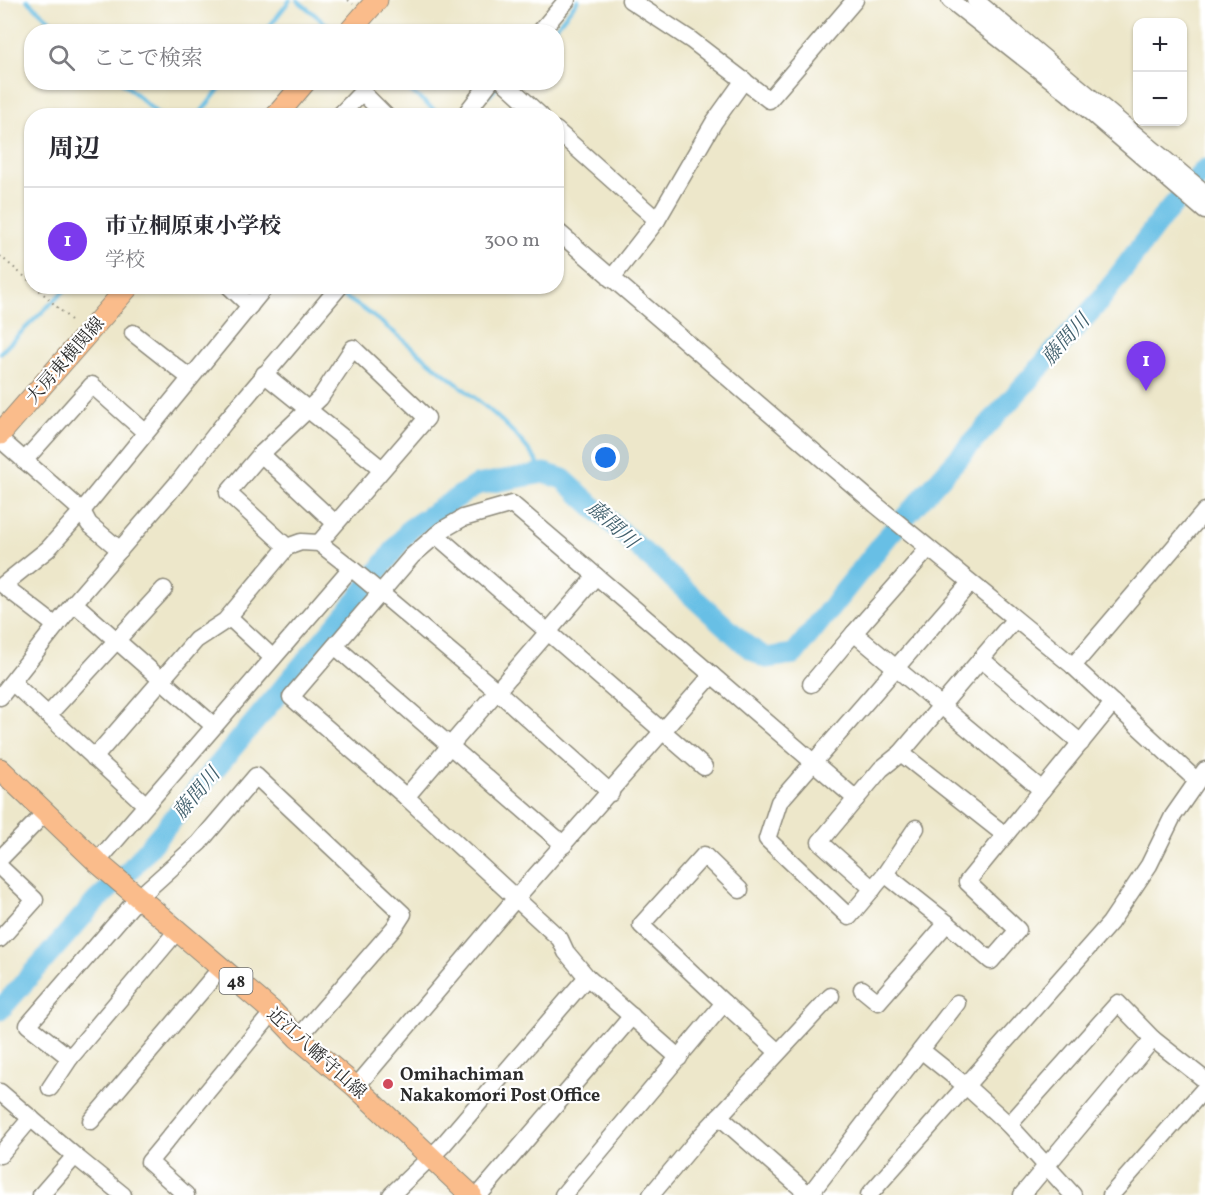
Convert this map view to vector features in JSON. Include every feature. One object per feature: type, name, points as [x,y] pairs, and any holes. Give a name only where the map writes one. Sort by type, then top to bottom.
[{"type":"main road","points":[[356,24],[376,0]]},
{"type":"main road","points":[[287,108],[300,90]]},
{"type":"main road","name":"大房東横関線","points":[[0,434],[122,294]]},
{"type":"main road","name":"近江八幡守山線","points":[[0,769],[97,862],[273,1012],[298,1038],[356,1087],[471,1195]]},
{"type":"street","points":[[547,24],[567,0]]},
{"type":"street","points":[[630,0],[691,40],[770,100],[855,0]]},
{"type":"street","points":[[950,0],[1172,172]]},
{"type":"street","points":[[975,0],[1199,194],[1205,211]]},
{"type":"street","points":[[611,279],[657,220],[714,122],[744,80]]},
{"type":"street","points":[[470,108],[484,90]]},
{"type":"street","points":[[512,90],[532,108]]},
{"type":"street","points":[[347,108],[362,92],[378,108]]},
{"type":"street","points":[[564,137],[657,220]]},
{"type":"street","points":[[564,237],[876,505],[1074,666],[1113,703],[1200,775],[1173,816],[1149,865],[1110,923],[869,1195]]},
{"type":"street","points":[[237,294],[250,306]]},
{"type":"street","points":[[56,626],[1,586],[48,549],[82,511],[260,294]]},
{"type":"street","points":[[0,697],[74,603],[180,480],[264,374],[333,294]]},
{"type":"street","points":[[133,333],[190,378]]},
{"type":"street","points":[[286,547],[228,493],[261,454],[320,398],[353,348],[427,418],[319,543]]},
{"type":"street","points":[[264,374],[305,410],[382,469]]},
{"type":"street","points":[[24,461],[92,385],[146,432]]},
{"type":"street","points":[[0,439],[82,511],[89,524],[120,550]]},
{"type":"street","points":[[261,454],[335,523]]},
{"type":"street","points":[[679,1058],[588,977],[567,952],[560,939],[516,898],[406,797],[291,697],[412,556],[436,535],[463,518],[512,504],[856,799]]},
{"type":"street","points":[[1074,666],[1204,513]]},
{"type":"street","points":[[436,535],[704,767]]},
{"type":"street","points":[[94,758],[196,640],[219,627],[229,617],[286,547],[302,542],[319,543],[351,567],[380,594],[496,690],[610,793]]},
{"type":"street","points":[[811,684],[924,545]]},
{"type":"street","points":[[97,862],[351,567]]},
{"type":"street","points":[[406,797],[547,630],[596,576]]},
{"type":"street","points":[[916,828],[885,874],[849,917],[767,839],[779,802],[970,583]]},
{"type":"street","points":[[48,715],[164,589]]},
{"type":"street","points":[[74,603],[214,726]]},
{"type":"street","points":[[229,617],[273,658]]},
{"type":"street","points":[[873,889],[820,842],[880,769],[901,753],[1015,619]]},
{"type":"street","points":[[854,633],[943,704],[1042,790]]},
{"type":"street","points":[[335,646],[448,747],[564,845]]},
{"type":"street","points":[[981,659],[1081,743]]},
{"type":"street","points":[[356,1087],[516,898],[712,675]]},
{"type":"street","points":[[13,683],[146,805]]},
{"type":"street","points":[[885,874],[991,961],[1018,930],[967,882],[1113,703]]},
{"type":"street","points":[[901,753],[1005,835]]},
{"type":"street","points":[[70,1058],[28,1025],[138,898],[199,843],[256,776],[403,914],[394,928],[298,1038]]},
{"type":"street","points":[[0,860],[46,813]]},
{"type":"street","points":[[740,890],[704,855],[641,925],[778,1052]]},
{"type":"street","points":[[0,867],[35,900],[0,939]]},
{"type":"street","points":[[862,989],[878,1002],[947,923]]},
{"type":"street","points":[[50,1088],[70,1058],[177,931]]},
{"type":"street","points":[[91,1121],[221,968]]},
{"type":"street","points":[[391,1195],[430,1156],[588,977]]},
{"type":"street","points":[[651,1195],[719,1116],[831,996]]},
{"type":"street","points":[[719,1116],[810,1195],[957,1003]]},
{"type":"street","points":[[1009,1125],[1118,1003],[1153,1039],[1205,1080]]},
{"type":"street","points":[[563,1195],[724,1004]]},
{"type":"street","points":[[186,1195],[149,1162],[273,1012]]},
{"type":"street","points":[[478,1195],[632,1016]]},
{"type":"street","points":[[1022,1195],[1153,1039]]},
{"type":"street","points":[[921,1050],[1009,1125],[1073,1195]]},
{"type":"street","points":[[1111,1195],[1205,1088]]},
{"type":"street","points":[[0,1092],[123,1195]]},
{"type":"street","points":[[0,1155],[32,1118]]},
{"type":"street","points":[[41,1195],[75,1155]]},
{"type":"path","points":[[0,256],[24,276]]},
{"type":"path","points":[[44,294],[87,335]]},
{"type":"waterway","points":[[27,0],[54,24]]},
{"type":"waterway","points":[[271,24],[290,0]]},
{"type":"waterway","points":[[297,0],[326,24]]},
{"type":"waterway","points":[[558,24],[578,0]]},
{"type":"waterway","points":[[131,90],[151,108]]},
{"type":"waterway","points":[[204,108],[219,90]]},
{"type":"waterway","points":[[409,90],[432,108]]},
{"type":"waterway","points":[[489,96],[494,90]]},
{"type":"waterway","name":"藤間川","points":[[0,1010],[97,900],[130,870],[356,601],[410,529],[476,485],[544,473],[563,479],[747,646],[766,658],[794,654],[889,535],[1098,303],[1161,219],[1205,169]]},
{"type":"waterway","points":[[0,353],[61,294]]},
{"type":"waterway","points":[[341,295],[365,310],[493,413],[521,441],[544,473]]},
{"type":"place","name":"市立桐原東小学校","points":[[1146,391]]},
{"type":"place","name":"Omihachiman Nakakomori Post Office","points":[[388,1084]]}]
